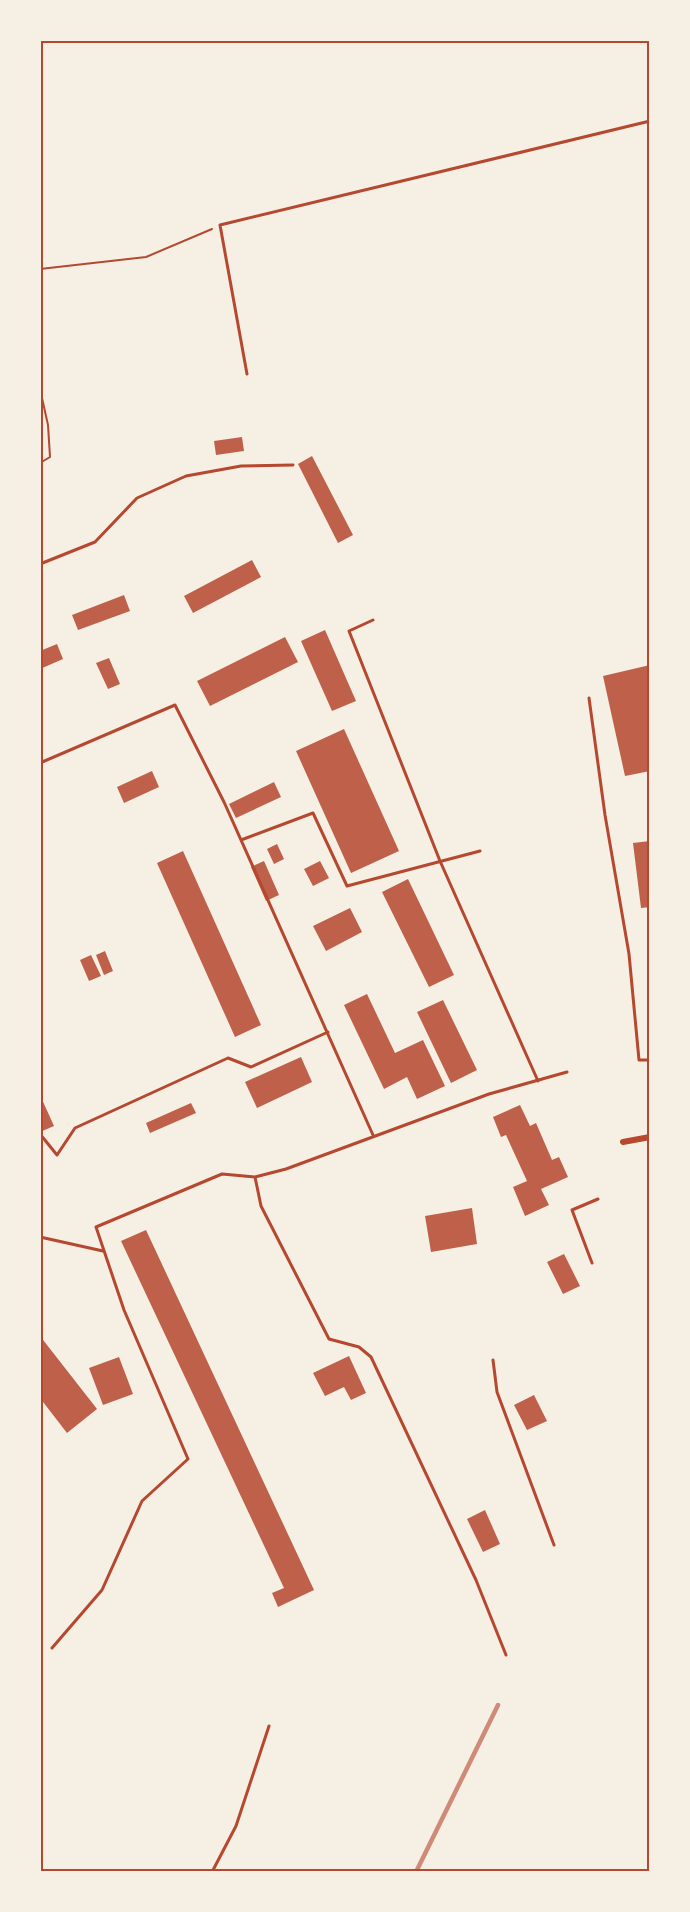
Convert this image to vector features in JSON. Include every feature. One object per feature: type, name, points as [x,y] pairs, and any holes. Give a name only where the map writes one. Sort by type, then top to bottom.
[{"type":"street","points":[[623,1142],[650,1137]]},
{"type":"lane","points":[[247,374],[220,225],[650,121]]},
{"type":"lane","points":[[40,564],[95,542],[137,498],[186,476],[241,466],[293,465]]},
{"type":"lane","points":[[373,620],[350,631],[440,861],[538,1081]]},
{"type":"lane","points":[[589,698],[605,815],[629,954],[639,1060],[650,1060]]},
{"type":"lane","points":[[40,763],[175,705],[224,802],[373,1135]]},
{"type":"lane","points":[[241,840],[313,813],[347,885],[480,851]]},
{"type":"lane","points":[[40,1134],[57,1155],[75,1128],[228,1058],[251,1067],[328,1032]]},
{"type":"lane","points":[[52,1648],[102,1590],[141,1501],[188,1458],[124,1310],[96,1227],[222,1174],[255,1177],[286,1169],[489,1094],[567,1072]]},
{"type":"lane","points":[[255,1177],[261,1206],[329,1339],[359,1347],[371,1357],[476,1580],[506,1655]]},
{"type":"lane","points":[[592,1263],[572,1210],[598,1199]]},
{"type":"lane","points":[[40,1237],[104,1251]]},
{"type":"lane","points":[[493,1360],[496,1392],[554,1545]]},
{"type":"lane","points":[[212,1872],[236,1826],[268,1726]]},
{"type":"path","points":[[40,269],[146,257],[220,225]]},
{"type":"path","points":[[40,389],[48,425],[50,457],[40,463]]},
{"type":"building","points":[[242,437],[244,451],[216,455],[214,441]]},
{"type":"building","points":[[312,456],[353,535],[338,543],[298,464]]},
{"type":"building","points":[[252,560],[261,577],[193,613],[184,596]]},
{"type":"building","points":[[124,595],[130,611],[78,630],[72,615]]},
{"type":"building","points":[[325,630],[356,701],[332,711],[301,641]]},
{"type":"building","points":[[285,637],[298,662],[210,706],[197,681]]},
{"type":"building","points":[[57,644],[63,659],[40,669],[40,651]]},
{"type":"building","points":[[109,658],[120,684],[108,689],[96,663]]},
{"type":"building","points":[[650,665],[650,771],[625,776],[603,676]]},
{"type":"building","points":[[344,729],[399,851],[351,873],[296,751]]},
{"type":"building","points":[[152,771],[159,787],[124,803],[117,787]]},
{"type":"building","points":[[274,782],[281,797],[236,818],[229,804]]},
{"type":"building","points":[[650,841],[650,907],[641,908],[633,843]]},
{"type":"building","points":[[277,844],[284,859],[274,864],[267,849]]},
{"type":"building","points":[[183,851],[261,1025],[235,1037],[157,863]]},
{"type":"building","points":[[264,861],[279,895],[266,901],[251,867]]},
{"type":"building","points":[[320,861],[329,878],[313,886],[304,869]]},
{"type":"building","points":[[408,879],[454,975],[429,987],[382,892]]},
{"type":"building","points":[[350,908],[362,932],[326,951],[313,926]]},
{"type":"building","points":[[105,951],[113,971],[104,975],[96,955]]},
{"type":"building","points":[[91,955],[101,976],[89,981],[80,960]]},
{"type":"building","points":[[367,994],[395,1053],[423,1040],[445,1086],[417,1099],[407,1077],[384,1089],[344,1005]]},
{"type":"building","points":[[443,1000],[477,1070],[451,1083],[417,1012]]},
{"type":"building","points":[[301,1057],[312,1082],[257,1108],[245,1082]]},
{"type":"building","points":[[40,1095],[54,1126],[40,1132]]},
{"type":"building","points":[[191,1103],[196,1113],[150,1133],[146,1123]]},
{"type":"building","points":[[520,1105],[530,1126],[536,1123],[552,1160],[559,1157],[568,1177],[541,1189],[549,1205],[525,1216],[513,1187],[527,1181],[506,1135],[501,1137],[493,1117]]},
{"type":"building","points":[[472,1208],[477,1244],[431,1252],[425,1216]]},
{"type":"building","points":[[146,1230],[314,1590],[278,1607],[272,1593],[284,1588],[121,1241]]},
{"type":"building","points":[[564,1254],[580,1286],[563,1294],[547,1262]]},
{"type":"building","points":[[40,1336],[97,1409],[67,1433],[40,1398]]},
{"type":"building","points":[[349,1356],[366,1393],[351,1400],[344,1387],[325,1396],[313,1373]]},
{"type":"building","points":[[119,1357],[133,1394],[103,1405],[89,1368]]},
{"type":"building","points":[[534,1395],[547,1421],[527,1430],[514,1405]]},
{"type":"building","points":[[485,1510],[500,1544],[483,1552],[467,1519]]},
{"type":"railway","points":[[416,1872],[498,1705]]}]
